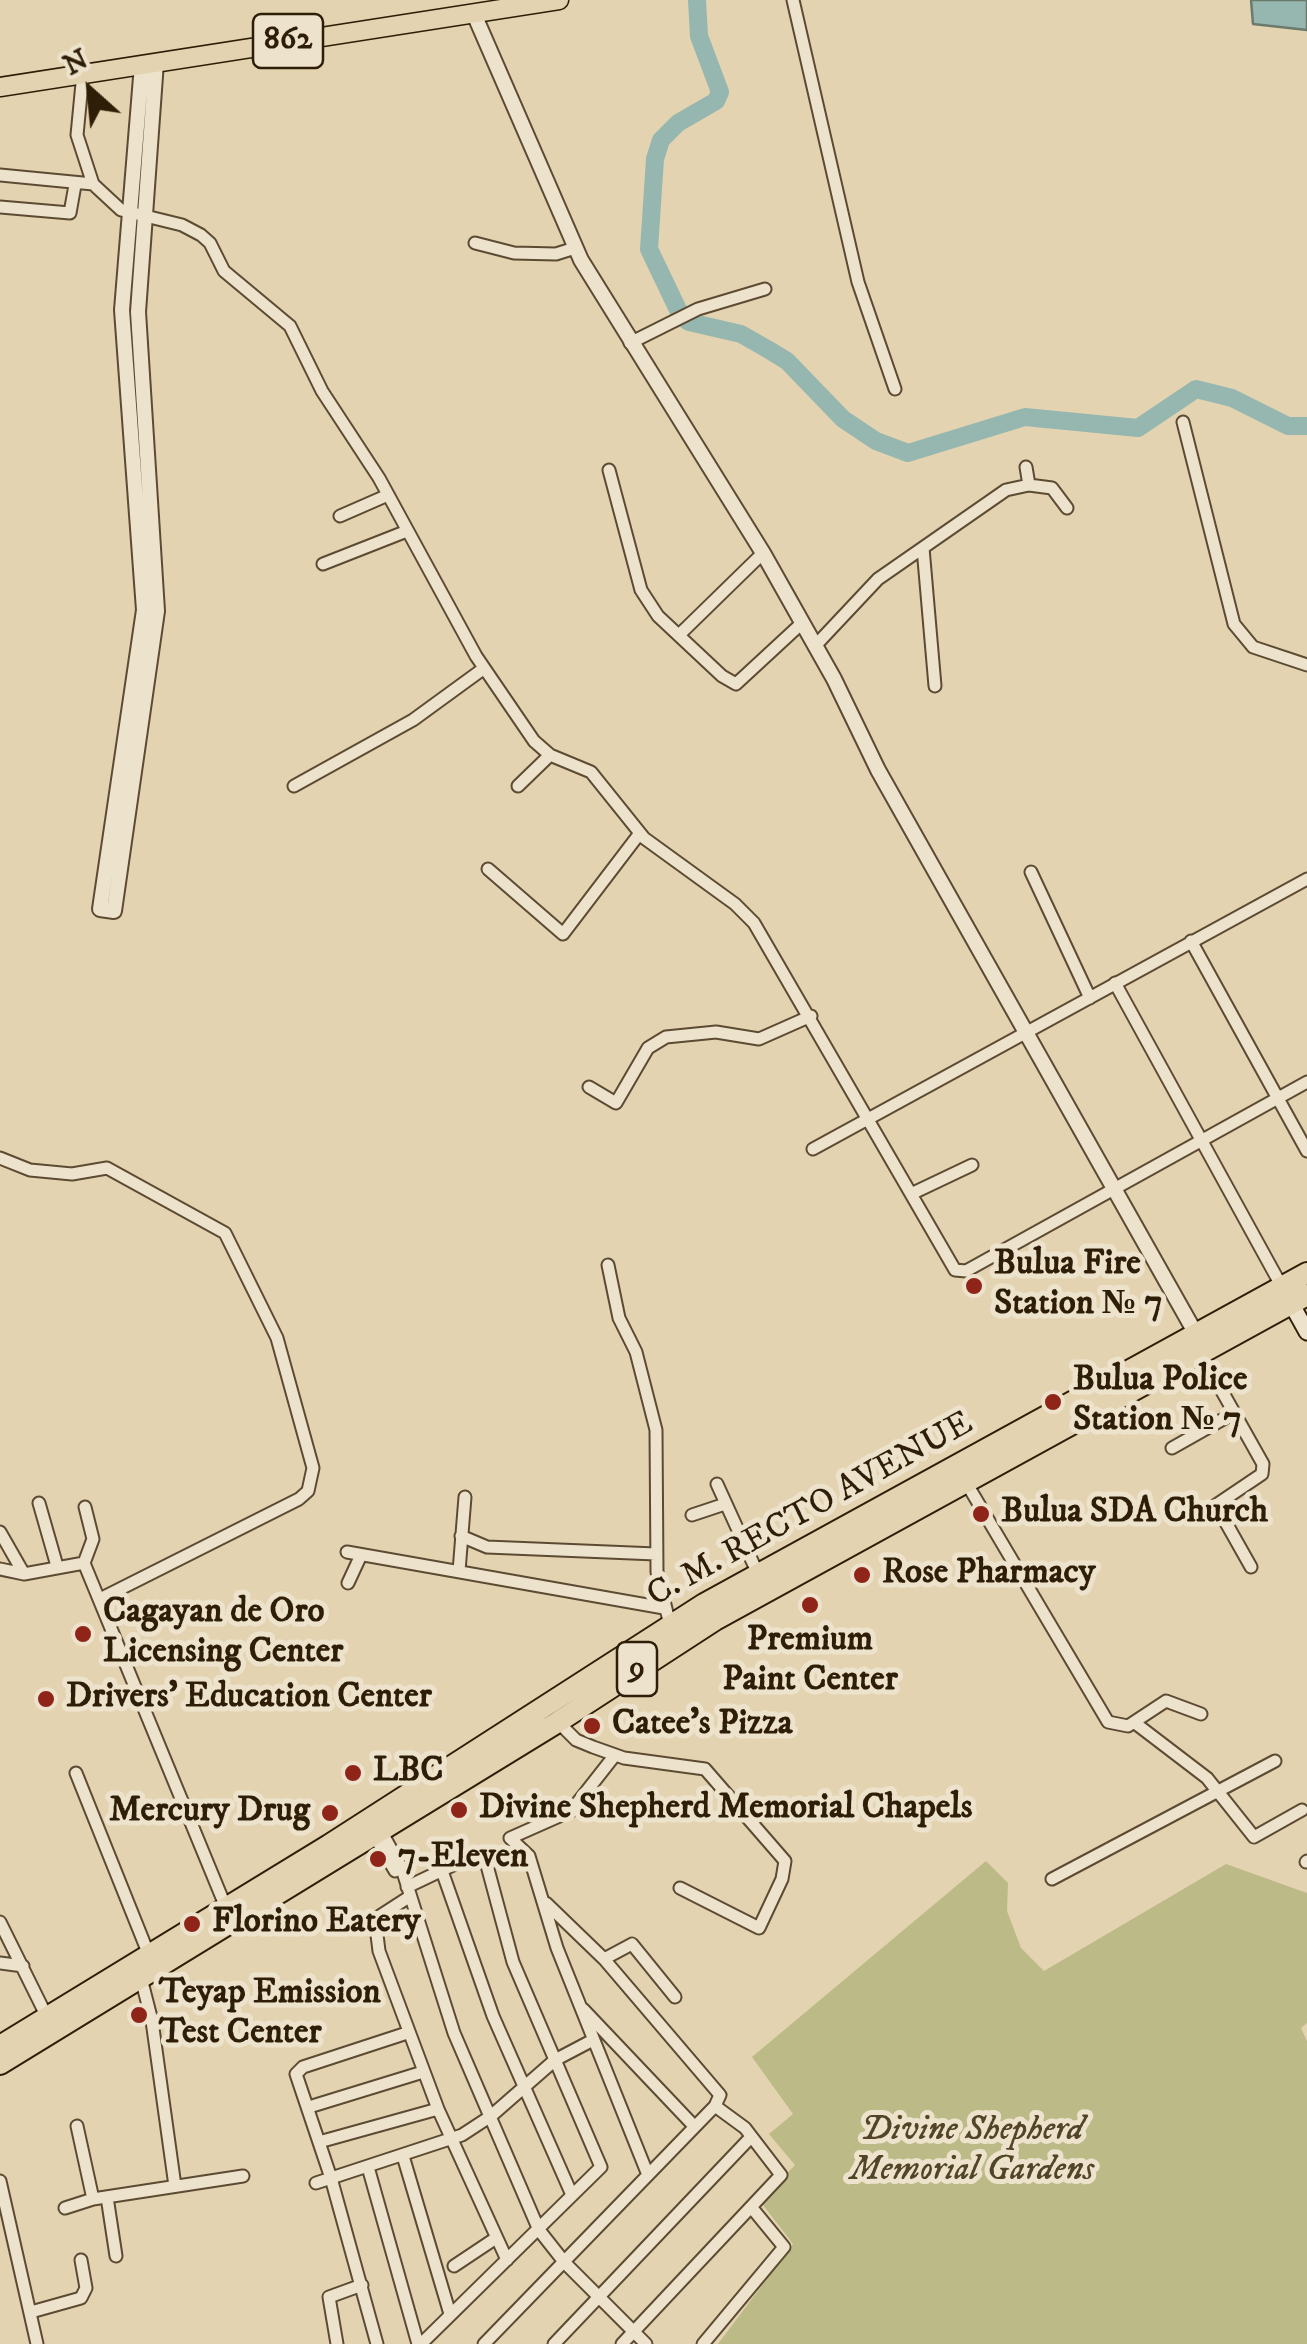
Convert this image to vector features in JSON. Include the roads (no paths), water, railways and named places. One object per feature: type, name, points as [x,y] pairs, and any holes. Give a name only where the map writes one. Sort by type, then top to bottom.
[{"type":"highway","name":"C. M. RECTO AVENUE","points":[[0,2064],[140,1978],[230,1914],[552,1715],[962,1474],[1293,1295],[1307,1273]]},
{"type":"highway","name":"C. M. RECTO AVENUE","points":[[0,2046],[149,1955],[378,1833],[552,1715],[667,1616],[962,1474]]},
{"type":"main road","name":"862","points":[[0,86],[470,7],[558,0]]},
{"type":"main road","points":[[1293,1295],[1307,1332]]},
{"type":"street","points":[[792,0],[858,282],[895,389]]},
{"type":"street","points":[[470,7],[576,248],[630,343],[705,454],[763,552],[878,770],[1116,1188],[1264,1468],[1216,1505],[1250,1567]]},
{"type":"street","points":[[107,910],[144,610],[122,310],[137,214],[148,64]]},
{"type":"street","points":[[83,74],[77,136],[94,184],[113,206],[182,225],[201,235],[210,243],[224,270],[282,316],[484,669],[534,741],[550,755],[591,772],[640,833],[735,904],[754,923],[955,1270],[960,1271],[1116,1188],[1307,1082]]},
{"type":"street","points":[[0,175],[94,184]]},
{"type":"street","points":[[0,207],[70,213],[75,185]]},
{"type":"street","points":[[475,243],[528,253],[556,254],[576,248]]},
{"type":"street","points":[[630,343],[698,308],[765,289]]},
{"type":"street","points":[[1183,422],[1234,624],[1253,647],[1307,665]]},
{"type":"street","points":[[1026,467],[1030,484]]},
{"type":"street","points":[[609,470],[641,590],[658,616],[736,684],[802,624]]},
{"type":"street","points":[[815,646],[878,579],[1006,490],[1030,484],[1052,488],[1068,508]]},
{"type":"street","points":[[340,516],[388,496]]},
{"type":"street","points":[[323,564],[407,531]]},
{"type":"street","points":[[923,548],[935,686]]},
{"type":"street","points":[[679,635],[763,552]]},
{"type":"street","points":[[294,786],[413,720],[484,669]]},
{"type":"street","points":[[518,786],[550,755]]},
{"type":"street","points":[[488,869],[563,934],[640,833]]},
{"type":"street","points":[[1031,872],[1090,998]]},
{"type":"street","points":[[813,1149],[1307,879]]},
{"type":"street","points":[[1192,941],[1307,1150]]},
{"type":"street","points":[[1116,983],[1293,1295]]},
{"type":"street","points":[[590,1087],[616,1103],[648,1048],[666,1037],[716,1032],[759,1039],[810,1016]]},
{"type":"street","points":[[0,1158],[30,1170],[72,1174],[107,1168],[225,1233],[277,1338],[313,1468],[308,1491],[299,1499],[102,1598]]},
{"type":"street","points":[[911,1194],[972,1165]]},
{"type":"street","points":[[347,1552],[459,1571],[667,1616],[656,1554],[656,1430],[636,1352],[619,1318],[608,1265]]},
{"type":"street","points":[[1172,1448],[1234,1413]]},
{"type":"street","points":[[962,1474],[1103,1715],[1114,1725],[1135,1724],[1170,1745],[1218,1791],[1254,1837],[1302,1810]]},
{"type":"street","points":[[716,1484],[758,1574]]},
{"type":"street","points":[[459,1571],[465,1498]]},
{"type":"street","points":[[39,1502],[57,1566]]},
{"type":"street","points":[[692,1515],[725,1504]]},
{"type":"street","points":[[85,1508],[92,1539],[84,1563],[102,1598],[230,1914]]},
{"type":"street","points":[[0,1532],[24,1574]]},
{"type":"street","points":[[461,1536],[487,1547],[656,1554]]},
{"type":"street","points":[[348,1583],[360,1555]]},
{"type":"street","points":[[0,1569],[24,1574],[84,1563]]},
{"type":"street","points":[[1135,1724],[1166,1700],[1201,1714]]},
{"type":"street","points":[[552,1715],[583,1744],[615,1754],[706,1770],[784,1861],[785,1871],[759,1928],[680,1888]]},
{"type":"street","points":[[615,1754],[571,1811],[510,1838],[529,1856],[546,1903],[553,1938],[648,2175]]},
{"type":"street","points":[[1052,1879],[1275,1761]]},
{"type":"street","points":[[76,1773],[149,1955]]},
{"type":"street","points":[[378,1833],[408,1892],[445,2011],[538,2230],[565,2263],[646,2344]]},
{"type":"street","points":[[368,2167],[419,2344],[507,2260],[538,2230],[601,2167],[509,1948],[485,1858],[477,1854],[408,1892],[374,1922],[407,2033],[507,2260]]},
{"type":"street","points":[[442,1870],[522,2086],[572,2195]]},
{"type":"street","points":[[484,2344],[715,2106],[718,2090],[604,1960],[546,1903]]},
{"type":"street","points":[[0,1922],[47,2018]]},
{"type":"street","points":[[604,1960],[632,1944],[675,1997]]},
{"type":"street","points":[[0,1963],[23,1966]]},
{"type":"street","points":[[140,1978],[152,2020],[174,2186]]},
{"type":"street","points":[[578,2004],[694,2126]]},
{"type":"street","points":[[376,2344],[331,2178],[296,2078],[298,2070],[407,2033]]},
{"type":"street","points":[[316,2182],[452,2140],[491,2116],[555,2060],[593,2040]]},
{"type":"street","points":[[309,2107],[423,2072]]},
{"type":"street","points":[[622,2344],[781,2175],[751,2137],[715,2106]]},
{"type":"street","points":[[320,2142],[438,2109]]},
{"type":"street","points":[[77,2126],[93,2199]]},
{"type":"street","points":[[554,2344],[751,2137]]},
{"type":"street","points":[[403,2156],[450,2314]]},
{"type":"street","points":[[64,2208],[93,2199],[242,2176]]},
{"type":"street","points":[[0,2181],[37,2344]]},
{"type":"street","points":[[107,2197],[116,2256]]},
{"type":"street","points":[[704,2344],[784,2246],[752,2208]]},
{"type":"street","points":[[454,2266],[496,2238]]},
{"type":"street","points":[[31,2312],[81,2298],[86,2288],[81,2260]]},
{"type":"street","points":[[337,2344],[330,2296],[362,2285]]},
{"type":"water","points":[[1251,0],[1307,0],[1307,30],[1253,24]]},
{"type":"waterway","points":[[697,0],[699,36],[720,92],[716,101],[678,123],[661,140],[655,159],[649,249],[681,316],[689,322],[741,334],[769,350],[787,361],[843,419],[876,441],[908,453],[1025,417],[1138,428],[1196,389],[1232,398],[1288,426],[1307,426]]},
{"type":"place","name":"Bulua Fire Station № 7","points":[[974,1286]]},
{"type":"place","name":"Bulua Police Station № 7","points":[[1053,1402]]},
{"type":"place","name":"Bulua SDA Church","points":[[981,1514]]},
{"type":"place","name":"Rose Pharmacy","points":[[862,1575]]},
{"type":"place","name":"Premium Paint Center","points":[[810,1605]]},
{"type":"place","name":"Cagayan de Oro Licensing Center","points":[[83,1634]]},
{"type":"place","name":"Drivers' Education Center","points":[[46,1699]]},
{"type":"place","name":"Catee's Pizza","points":[[592,1726]]},
{"type":"place","name":"LBC","points":[[353,1773]]},
{"type":"place","name":"Divine Shepherd Memorial Chapels","points":[[459,1810]]},
{"type":"place","name":"Mercury Drug","points":[[330,1813]]},
{"type":"place","name":"7-Eleven","points":[[378,1859]]},
{"type":"place","name":"Florino Eatery","points":[[192,1924]]},
{"type":"place","name":"Teyap Emission Test Center","points":[[139,2015]]},
{"type":"park label","name":"Divine Shepherd Memorial Gardens","points":[[972,2152]]}]
